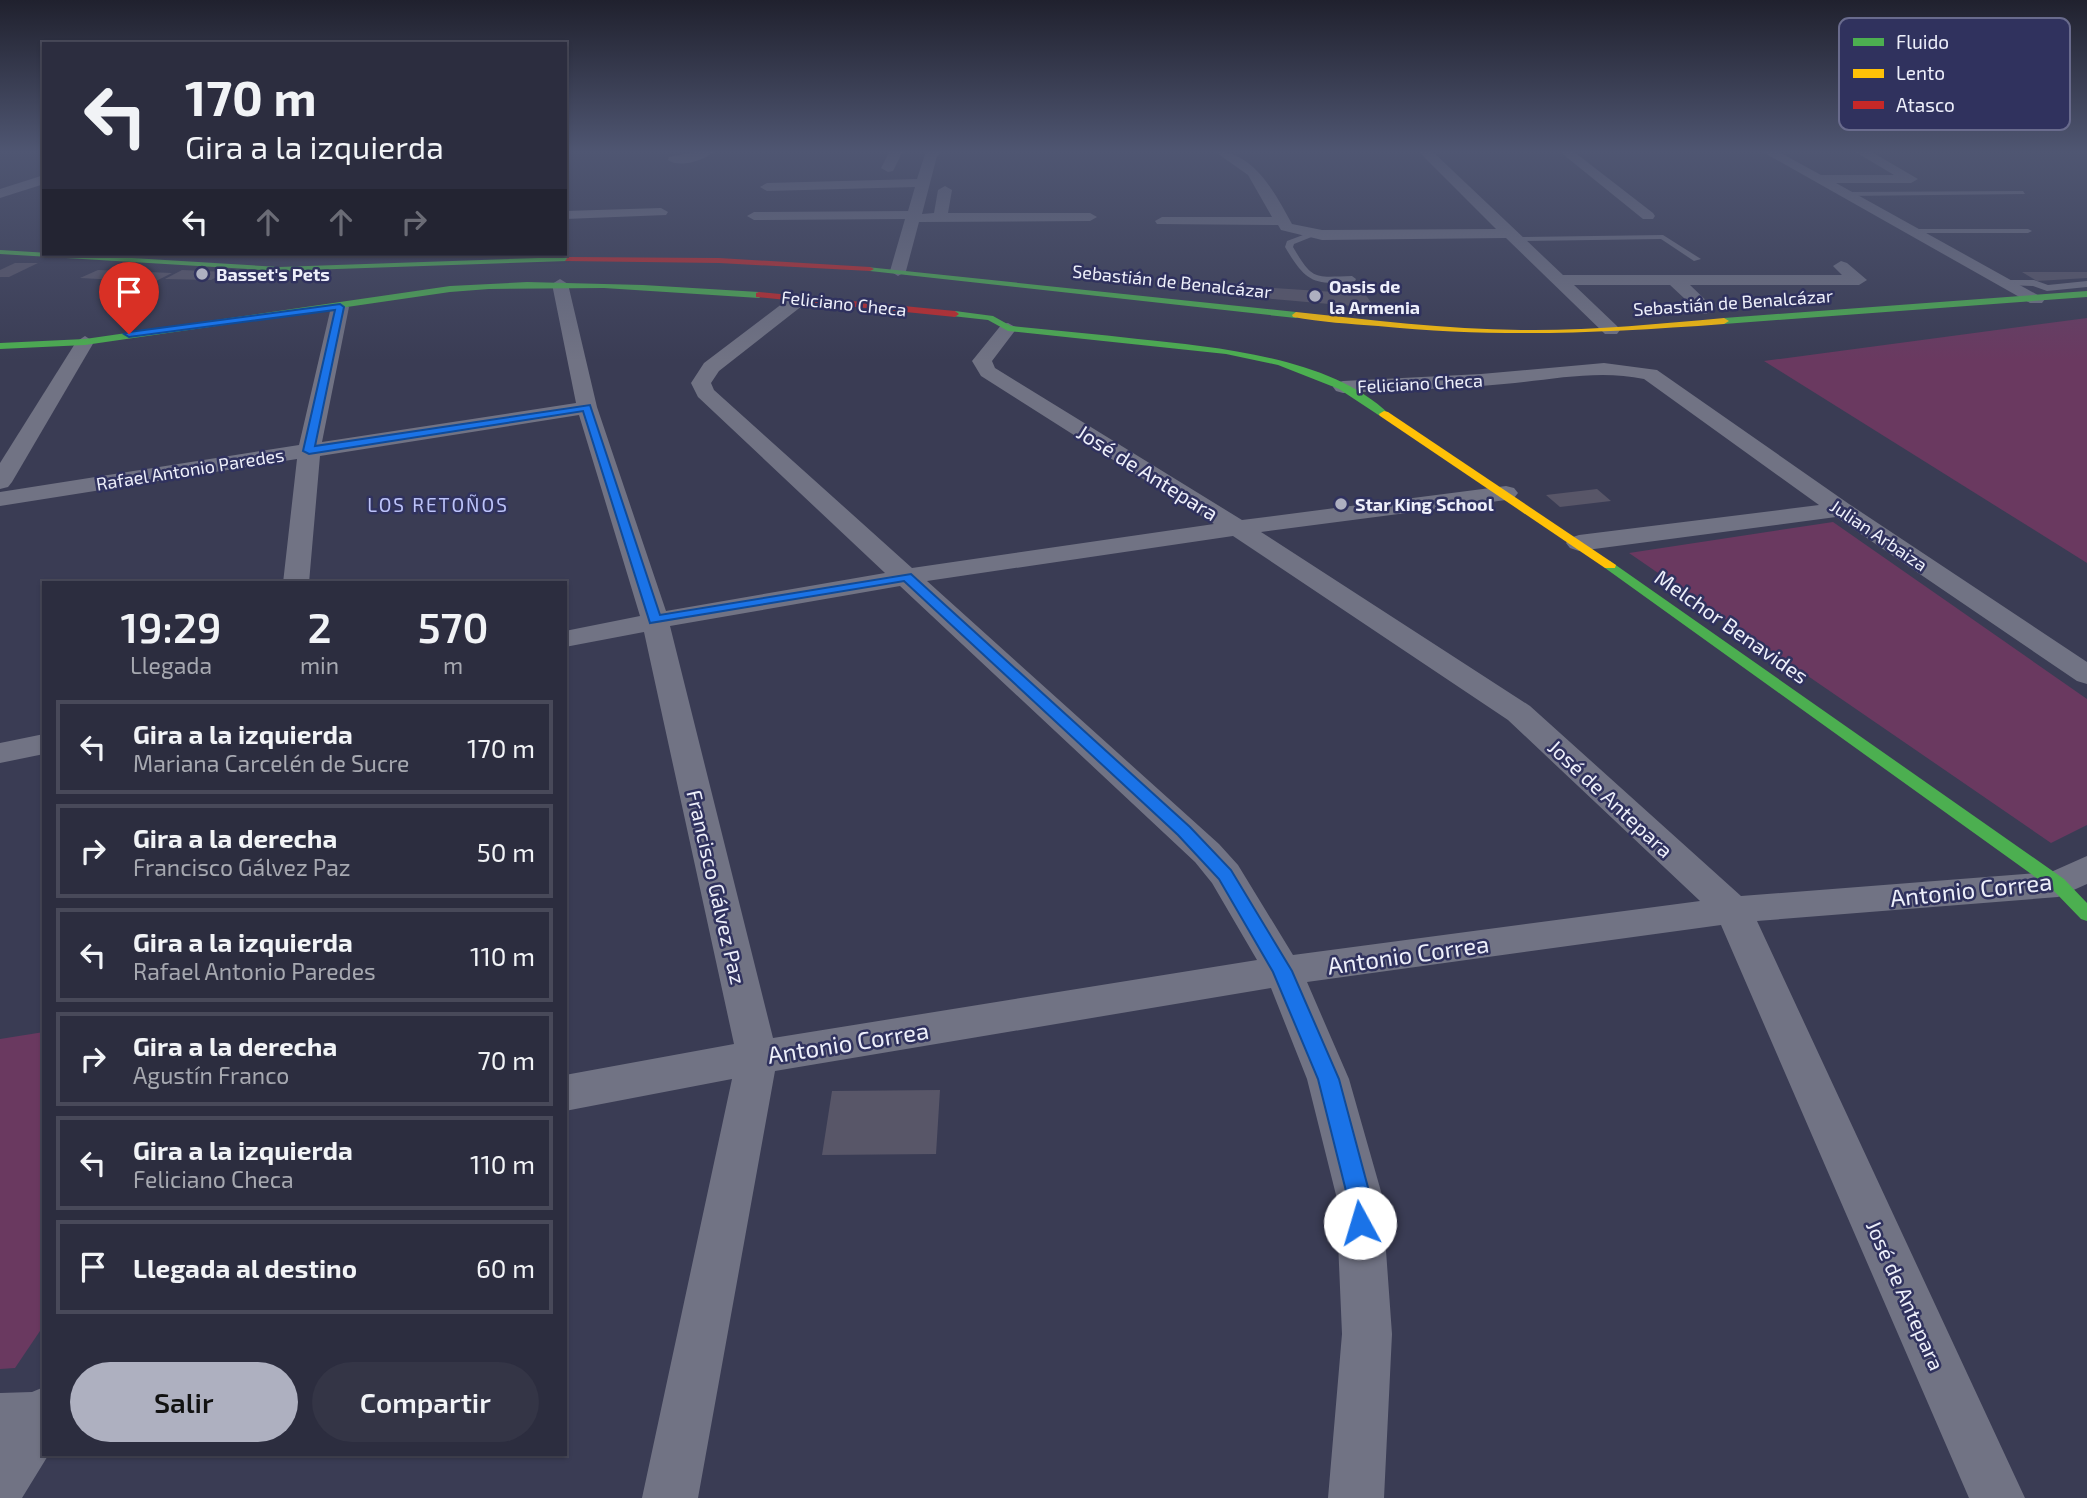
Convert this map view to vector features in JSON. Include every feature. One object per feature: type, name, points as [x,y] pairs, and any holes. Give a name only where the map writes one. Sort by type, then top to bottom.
[{"type":"main road","name":"Sebastián de Benalcázar","points":[[0,252],[42,255]]},
{"type":"main road","name":"Sebastián de Benalcázar","points":[[62,256],[312,270],[611,258],[772,262],[898,271],[1451,331],[1611,330],[2087,294]]},
{"type":"main road","points":[[250,268],[271,256]]},
{"type":"main road","name":"Feliciano Checa","points":[[0,346],[85,342],[450,289],[560,284],[801,298],[991,318],[1002,322],[1008,328],[1226,351],[1281,363],[1343,387]]},
{"type":"main road","name":"Melchor Benavides","points":[[1343,387],[1506,493],[2073,876],[2087,914]]},
{"type":"street","points":[[898,271],[911,221]]},
{"type":"street","points":[[1162,221],[1283,221],[1286,227],[1306,233],[1515,236]]},
{"type":"street","points":[[1499,221],[1611,330]]},
{"type":"street","points":[[1895,221],[2036,299]]},
{"type":"street","points":[[1908,248],[1943,247]]},
{"type":"street","points":[[1559,280],[1859,280],[1841,266]]},
{"type":"street","points":[[1674,280],[1706,309]]},
{"type":"street","name":"Francisco Gálvez Paz","points":[[560,284],[587,407],[655,621],[757,1057],[670,1498]]},
{"type":"street","points":[[801,298],[711,367],[701,383],[705,393],[1207,853],[1225,874],[1283,971],[1328,1079],[1359,1195],[1367,1334],[1356,1498]]},
{"type":"street","points":[[296,581],[309,451],[340,307]]},
{"type":"street","name":"José de Antepara","points":[[1008,328],[982,361],[988,372],[1236,527],[1519,713],[1733,910],[1997,1498]]},
{"type":"street","points":[[0,482],[85,342]]},
{"type":"street","name":"Feliciano Checa","points":[[1343,387],[1527,376],[1615,367],[1650,374],[1675,390]]},
{"type":"street","name":"Julian Arbaiza","points":[[1675,390],[1841,509],[2087,675]]},
{"type":"street","name":"Rafael Antonio Paredes","points":[[0,499],[587,407]]},
{"type":"street","points":[[567,639],[907,577],[1236,527],[1506,493]]},
{"type":"street","points":[[1579,543],[1841,509]]},
{"type":"street","points":[[0,753],[42,744]]},
{"type":"street","name":"Antonio Correa","points":[[567,1093],[757,1057],[1283,971],[1733,910],[2073,876]]},
{"type":"street","points":[[0,1483],[28,1417]]},
{"type":"lane","points":[[1913,231],[2028,231]]},
{"type":"lane","points":[[1306,233],[1290,243],[1289,247],[1306,276],[1313,279],[1352,279]]},
{"type":"lane","points":[[1515,236],[1663,237],[1697,259]]},
{"type":"lane","points":[[2007,283],[2034,283],[2047,288],[2087,284]]},
{"type":"shaded area","points":[[2087,318],[2087,563],[1764,361]]},
{"type":"shaded area","points":[[1833,522],[2087,699],[2087,825],[2051,843],[1629,553]]},
{"type":"shaded area","points":[[42,1032],[42,1328],[15,1368],[0,1369],[0,1039]]},
{"type":"building","points":[[15,263],[38,263],[9,277],[0,277],[0,270]]},
{"type":"building","points":[[98,270],[172,273],[154,282],[80,278]]},
{"type":"building","points":[[182,270],[226,272],[211,280],[165,279]]},
{"type":"building","points":[[2022,272],[2087,272],[2087,278],[2037,281]]},
{"type":"building","name":"Oasis de la Armenia","points":[[1259,287],[1365,294],[1375,308],[1263,298]]},
{"type":"building","points":[[1597,489],[1611,501],[1560,507],[1546,495]]},
{"type":"building","points":[[940,1090],[936,1154],[822,1155],[832,1091]]},
{"type":"traffic: fast","points":[[0,252],[42,255]]},
{"type":"traffic: fast","points":[[66,256],[279,269],[568,259]]},
{"type":"traffic: fast","points":[[870,269],[1296,315]]},
{"type":"traffic: fast","points":[[0,346],[85,342],[450,289],[489,286],[604,286],[759,295]]},
{"type":"traffic: fast","points":[[1724,321],[2087,294]]},
{"type":"traffic: fast","points":[[955,314],[990,318],[1008,328],[1226,351],[1281,363],[1343,387],[1384,414]]},
{"type":"traffic: fast","points":[[1610,565],[2058,884],[2087,914]]},
{"type":"traffic: slow","points":[[1296,315],[1419,328],[1523,333],[1609,330],[1724,321]]},
{"type":"traffic: slow","points":[[1384,414],[1610,565]]},
{"type":"traffic: jam","points":[[568,259],[719,260],[870,269]]},
{"type":"traffic: jam","points":[[759,295],[955,314]]},
{"type":"place","name":"Basset's Pets","points":[[202,274]]},
{"type":"place","name":"Oasis de la Armenia","points":[[1315,296]]},
{"type":"place","name":"Star King School","points":[[1341,504]]},
{"type":"district","name":"LOS RETOÑOS","points":[[438,504]]},
{"type":"route","points":[[129,334],[340,307],[309,451],[587,407],[655,621],[907,577],[1184,831],[1225,874],[1283,971],[1328,1079],[1359,1195],[1360,1223]]}]
